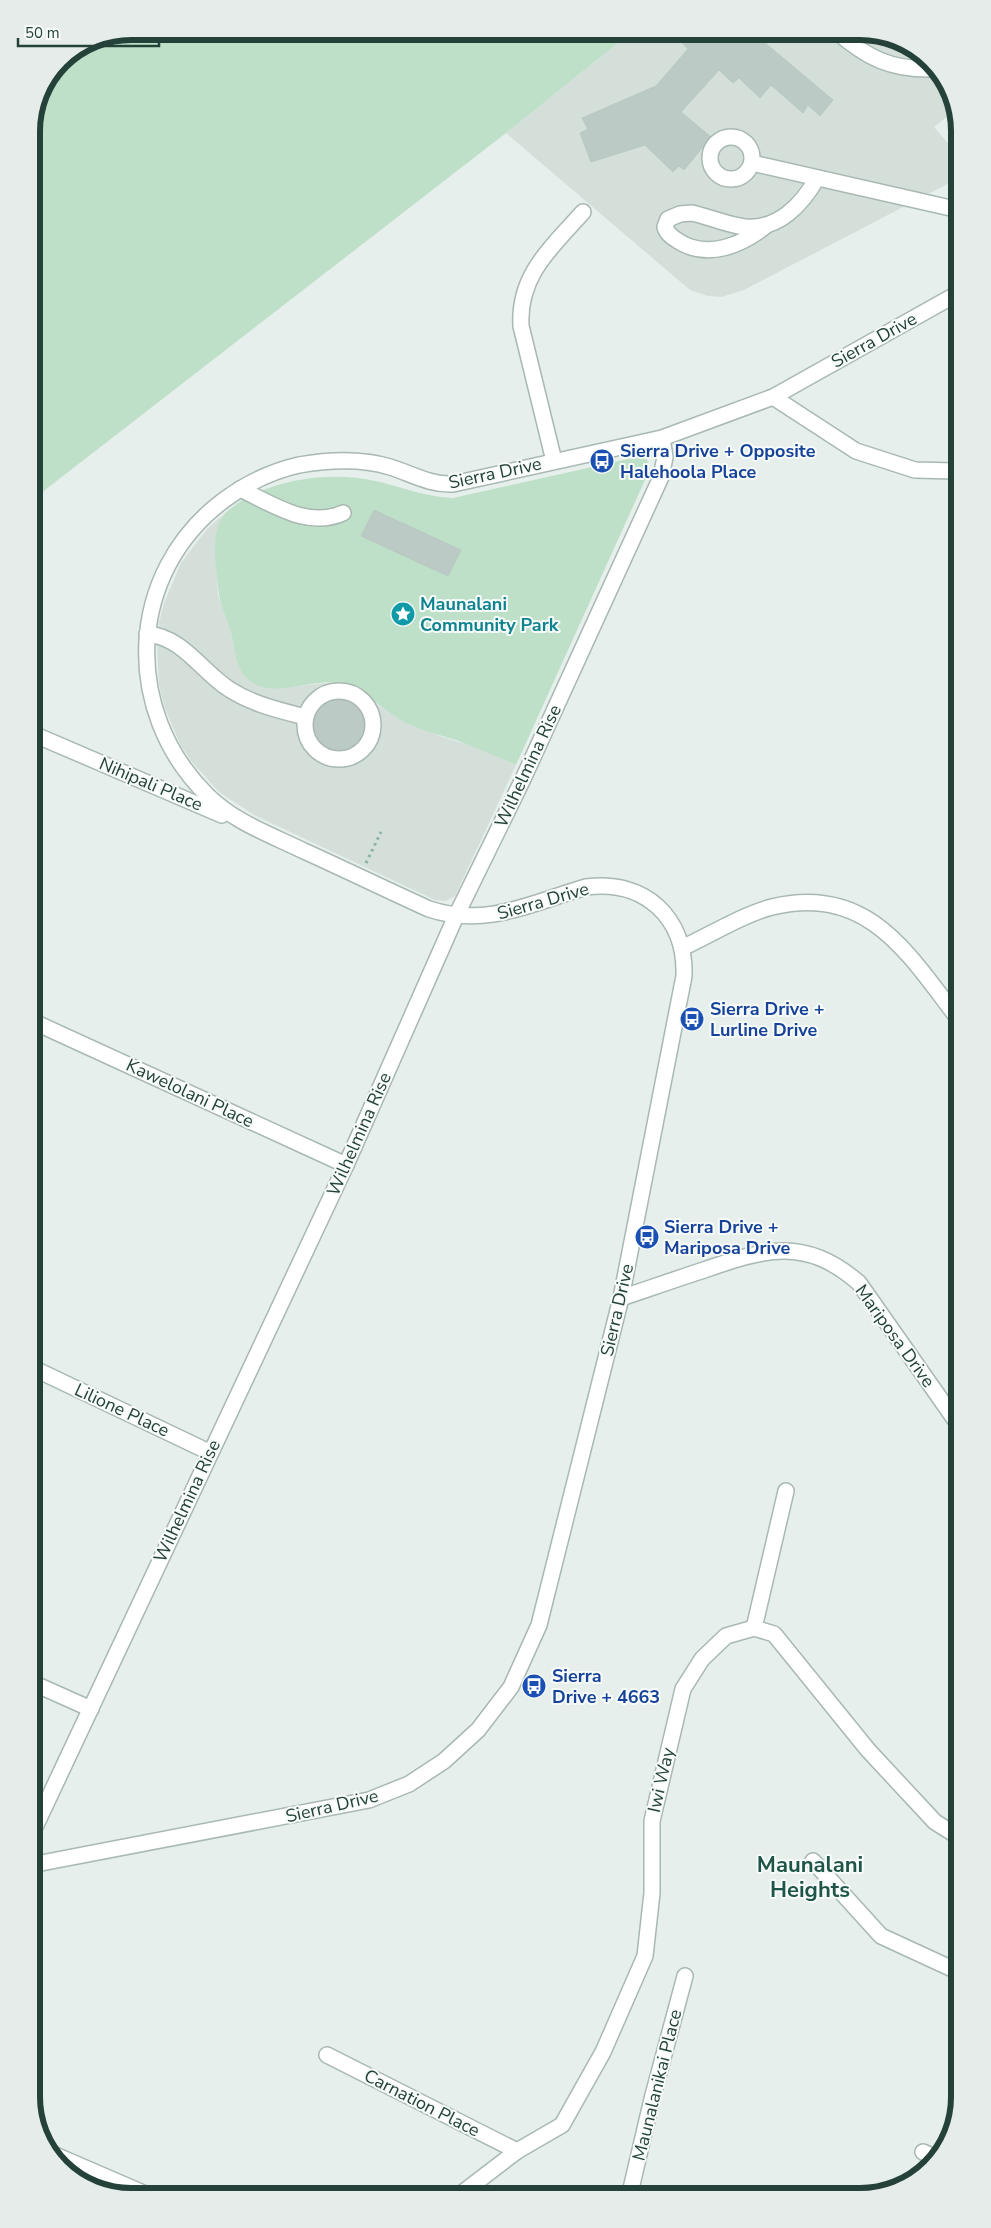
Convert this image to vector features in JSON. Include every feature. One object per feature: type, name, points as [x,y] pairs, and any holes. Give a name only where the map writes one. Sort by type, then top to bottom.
[{"type":"street","points":[[845,40],[856,49],[872,58],[906,69],[926,69]]},
{"type":"street","points":[[752,163],[951,207]]},
{"type":"street","points":[[767,225],[751,238],[737,244],[707,250],[687,246],[671,236],[665,227],[668,219],[685,212],[746,227],[767,225],[778,221],[791,212],[818,178]]},
{"type":"street","points":[[554,461],[521,326],[520,312],[522,298],[531,275],[583,212]]},
{"type":"street","name":"Sierra Drive","points":[[40,1863],[369,1800],[409,1784],[444,1762],[478,1730],[511,1687],[539,1625],[621,1298],[684,976],[682,948],[675,928],[662,910],[639,894],[613,886],[586,887],[508,912],[490,916],[456,916],[429,909],[269,835],[248,824],[215,802],[178,762],[166,742],[151,697],[147,674],[147,634],[153,604],[170,560],[198,523],[215,507],[240,489],[274,472],[320,462],[343,461],[389,466],[428,482],[445,485],[662,438],[773,397],[951,297]]},
{"type":"street","points":[[773,397],[856,451],[915,470],[951,471]]},
{"type":"street","name":"Wilhelmina Rise","points":[[40,1817],[209,1452],[346,1165],[456,916],[523,779],[661,477],[665,457],[662,438]]},
{"type":"street","points":[[240,489],[304,518],[324,520],[343,513]]},
{"type":"street","points":[[147,634],[156,635],[173,642],[218,682],[247,699],[264,706],[305,717]]},
{"type":"street","points":[[335,690],[346,691],[356,694],[371,710],[373,732],[369,742],[362,750],[342,759],[331,758],[317,751],[307,739],[304,728],[305,717],[308,707],[316,699],[335,690]]},
{"type":"street","name":"Nihipali Place","points":[[40,737],[269,835]]},
{"type":"street","points":[[682,948],[753,913],[771,907],[810,903],[829,905],[861,916],[890,934],[902,946],[951,1009]]},
{"type":"street","name":"Kawelolani Place","points":[[40,1025],[346,1165]]},
{"type":"street","name":"Mariposa Drive","points":[[621,1298],[748,1254],[782,1250],[816,1256],[839,1268],[859,1284],[951,1414]]},
{"type":"street","name":"Lilione Place","points":[[40,1371],[209,1452]]},
{"type":"street","points":[[786,1492],[754,1628],[774,1634],[868,1750],[935,1822],[951,1832]]},
{"type":"street","name":"Iwi Way","points":[[469,2188],[517,2151],[562,2125],[604,2052],[645,1956],[652,1892],[652,1822],[683,1689],[702,1659],[726,1636],[754,1628]]},
{"type":"street","points":[[40,1686],[91,1709]]},
{"type":"street","points":[[813,1860],[881,1936],[951,1968]]},
{"type":"street","name":"Maunalanikai Place","points":[[631,2188],[652,2099],[685,1976]]},
{"type":"street","name":"Carnation Place","points":[[327,2055],[517,2151]]},
{"type":"street","points":[[64,2158],[132,2188]]},
{"type":"path","points":[[366,864],[381,832]]},
{"type":"shaded area","points":[[622,40],[866,40],[883,43],[905,52],[920,63],[936,80],[942,91],[949,115],[934,127],[951,147],[951,182],[744,290],[721,297],[708,296],[690,290],[506,133]]},
{"type":"shaded area","points":[[223,515],[217,530],[215,543],[218,595],[231,633],[236,658],[260,686],[286,687],[338,682],[350,686],[404,722],[478,748],[516,765],[455,896],[446,901],[435,900],[254,815],[219,792],[191,761],[180,744],[164,706],[159,685],[157,644],[159,623],[164,603],[181,563],[207,529]]},
{"type":"green space","points":[[125,40],[622,40],[506,133],[40,494],[40,125],[49,91],[63,71],[80,55],[108,43]]},
{"type":"green space","name":"Maunalani Community Park","points":[[637,457],[647,459],[650,469],[516,765],[456,740],[406,723],[364,694],[347,685],[329,682],[270,688],[259,686],[250,681],[241,671],[220,598],[215,560],[215,541],[216,532],[224,515],[249,496],[284,483],[302,479],[340,477],[376,481],[423,494],[453,498]]},
{"type":"building","points":[[680,40],[762,40],[833,100],[820,116],[808,105],[803,113],[771,85],[760,98],[739,78],[733,83],[719,70],[681,112],[711,137],[684,170],[679,166],[673,172],[645,145],[591,162],[580,133],[588,129],[582,118],[656,86],[688,49]]},
{"type":"building","points":[[374,510],[461,550],[448,576],[361,536]]},
{"type":"building","points":[[336,694],[354,698],[367,712],[369,721],[368,731],[359,747],[342,755],[332,754],[316,745],[308,727],[314,719],[312,711],[318,702]]},
{"type":"place","name":"Sierra Drive + Opposite Halehoola Place","points":[[602,461]]},
{"type":"place","name":"Maunalani Community Park","points":[[403,614]]},
{"type":"place","name":"Sierra Drive + Lurline Drive","points":[[692,1019]]},
{"type":"place","name":"Sierra Drive + Mariposa Drive","points":[[647,1237]]},
{"type":"place","name":"Sierra Drive + 4663","points":[[534,1686]]},
{"type":"district","name":"Maunalani Heights","points":[[810,1878]]}]
